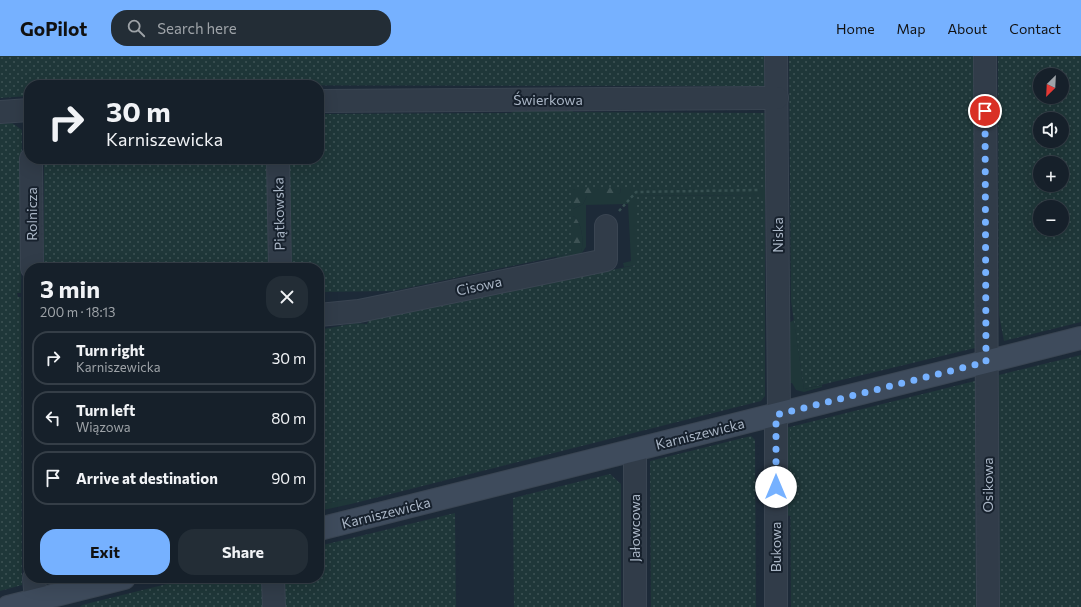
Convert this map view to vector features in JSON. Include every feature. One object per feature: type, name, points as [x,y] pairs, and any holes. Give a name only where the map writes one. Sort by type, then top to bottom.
[{"type":"street","name":"Niska","points":[[776,56],[778,190],[778,414]]},
{"type":"street","name":"Osikowa","points":[[985,56],[988,607]]},
{"type":"street","name":"Świerkowa","points":[[324,101],[777,98]]},
{"type":"street","points":[[0,112],[24,110]]},
{"type":"street","name":"Rolnicza","points":[[31,164],[32,263]]},
{"type":"street","name":"Piątkowska","points":[[278,164],[280,263]]},
{"type":"street","name":"Cisowa","points":[[324,314],[359,311],[606,260],[606,226]]},
{"type":"street","name":"Karniszewicka","points":[[324,528],[1081,338]]},
{"type":"street","name":"Bukowa","points":[[776,607],[778,414]]},
{"type":"street","name":"Jałowcowa","points":[[635,450],[635,607]]},
{"type":"street","points":[[37,583],[46,601]]},
{"type":"street","points":[[8,607],[46,601],[107,583]]},
{"type":"street","points":[[273,583],[274,607]]},
{"type":"path","points":[[626,204],[636,192],[778,190]]},
{"type":"green space","points":[[0,56],[764,56],[765,86],[324,85],[324,80],[24,80],[24,96],[0,98]]},
{"type":"green space","points":[[789,56],[974,56],[975,348],[804,389],[791,301]]},
{"type":"green space","points":[[998,56],[1081,56],[1081,322],[1004,341],[999,315]]},
{"type":"green space","points":[[573,91],[573,112],[765,113],[765,187],[573,187],[573,253],[393,291],[324,292],[324,263],[284,263],[283,164],[324,164],[324,114],[510,113]]},
{"type":"green space","points":[[12,123],[22,130],[21,293],[17,293],[18,297],[21,297],[22,585],[0,591],[0,124]]},
{"type":"green space","points":[[44,164],[273,164],[274,263],[44,263]]},
{"type":"green space","points":[[573,187],[621,187],[620,193],[613,196],[587,196],[583,204],[573,209]]},
{"type":"green space","points":[[621,187],[765,187],[765,195],[636,196],[637,265],[624,267],[623,263],[631,261],[628,204],[586,205],[586,247],[579,257],[582,247],[582,235],[579,224],[573,216],[573,209],[583,204],[587,196],[620,193]]},
{"type":"green space","points":[[765,195],[765,396],[761,401],[351,504],[351,498],[324,504],[324,329],[355,323],[367,324],[369,320],[636,265],[636,196]]},
{"type":"green space","points":[[573,216],[581,229],[581,253],[579,257],[559,260],[556,257],[573,253]]},
{"type":"green space","points":[[794,320],[804,389],[822,385],[822,387],[804,392],[796,390],[792,383],[787,383],[787,324]]},
{"type":"green space","points":[[1081,355],[1081,607],[1000,607],[999,375]]},
{"type":"green space","points":[[975,381],[976,607],[791,607],[790,427]]},
{"type":"green space","points":[[790,427],[791,516],[783,515],[783,428]]},
{"type":"green space","points":[[751,436],[755,440],[756,607],[651,607],[650,461]]},
{"type":"green space","points":[[610,474],[621,484],[621,607],[514,607],[513,498]]},
{"type":"green space","points":[[351,498],[351,504],[324,510],[324,504]]},
{"type":"green space","points":[[455,513],[456,607],[281,607],[281,583],[324,583],[324,545]]},
{"type":"green space","points":[[171,583],[266,583],[267,607],[80,607],[82,605]]},
{"type":"route","points":[[776,487],[776,415],[986,362],[985,111]]}]
